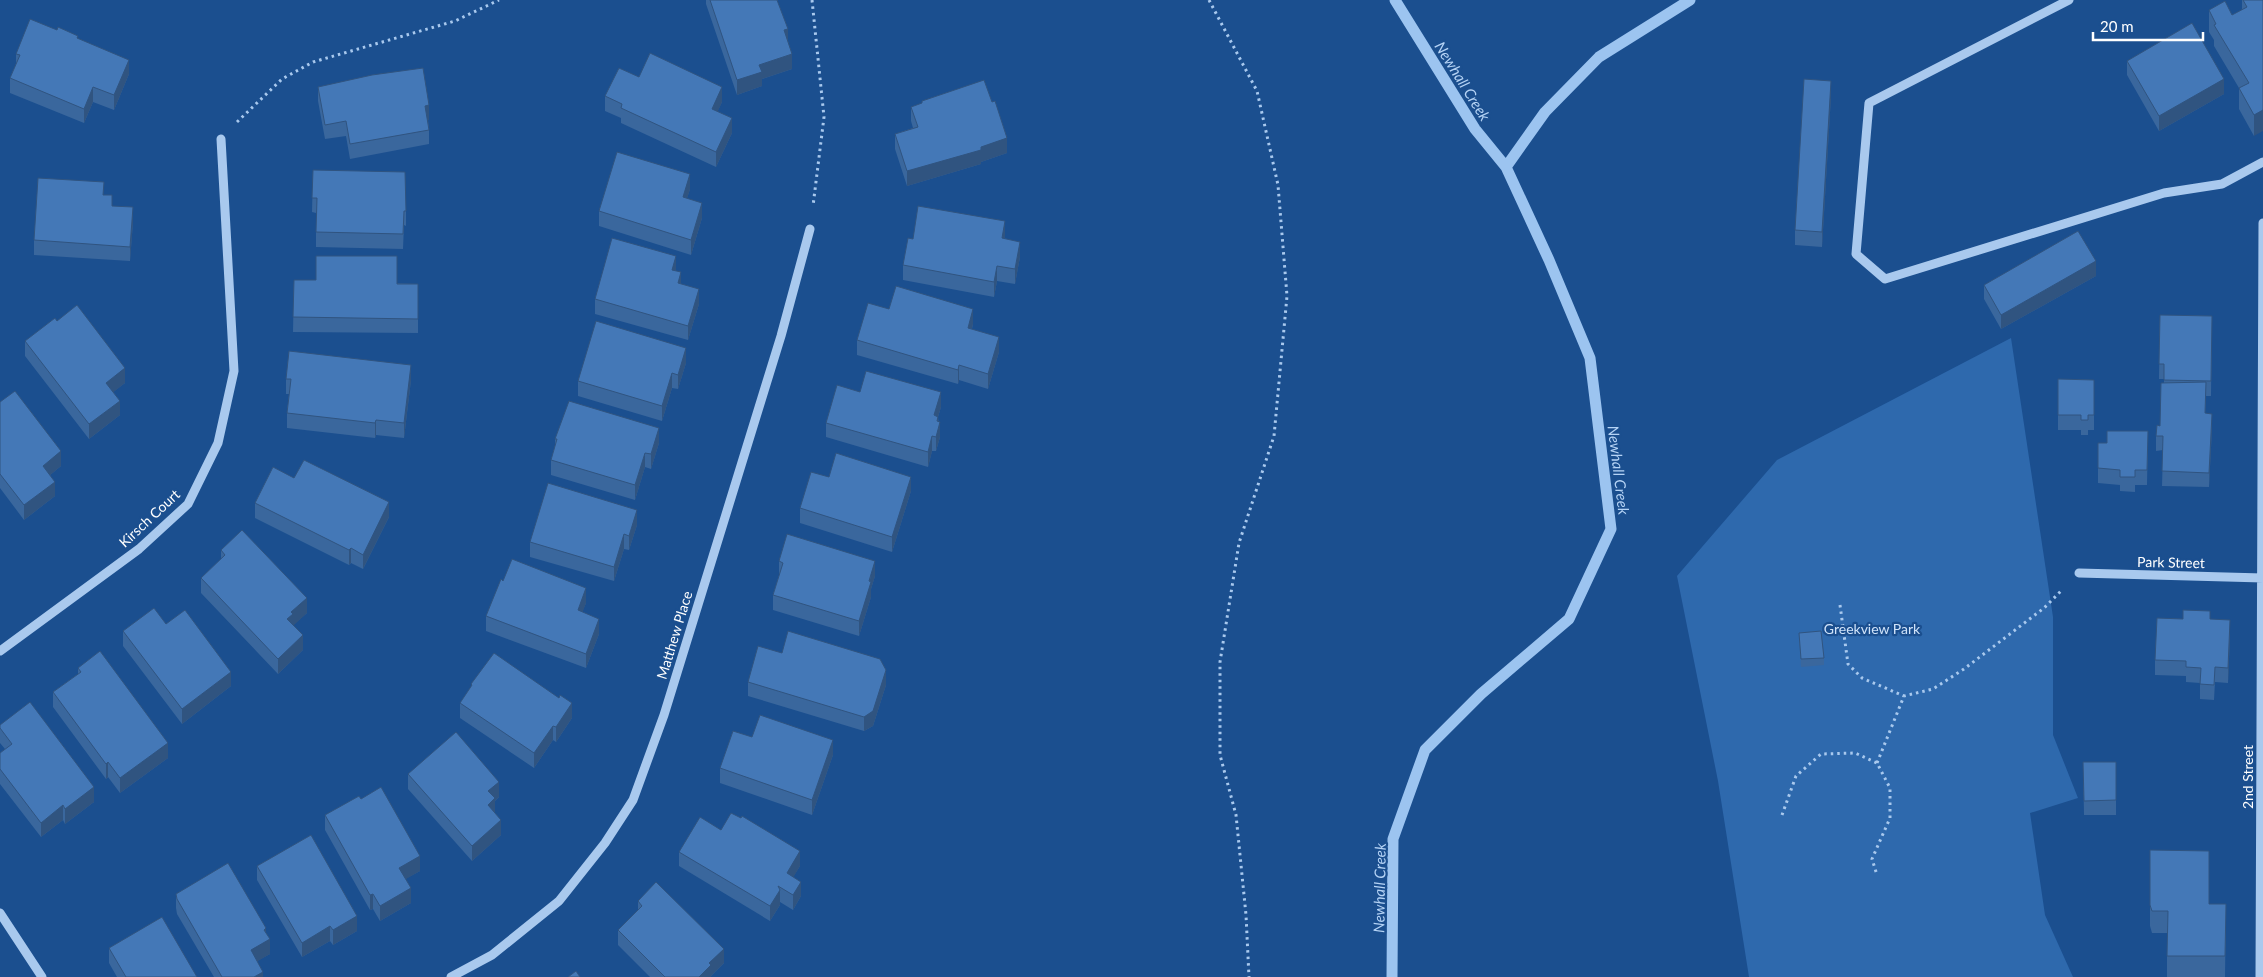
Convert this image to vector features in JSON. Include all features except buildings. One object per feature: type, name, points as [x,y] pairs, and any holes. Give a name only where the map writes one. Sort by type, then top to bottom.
[{"type":"street","points":[[2068,0],[1869,103],[1856,254],[1885,279],[2164,193],[2222,184],[2263,162]]},
{"type":"street","name":"Kirsch Court","points":[[0,650],[139,549],[188,504],[218,443],[234,371],[221,139]]},
{"type":"street","name":"2nd Street","points":[[2260,977],[2263,223]]},
{"type":"street","name":"Matthew Place","points":[[451,977],[492,955],[559,901],[605,842],[633,800],[667,705],[781,336],[810,229]]},
{"type":"street","name":"Park Street","points":[[2078,573],[2262,578]]},
{"type":"street","points":[[0,913],[42,977]]},
{"type":"path","points":[[221,139],[256,102],[282,79],[313,62],[455,21],[499,0]]},
{"type":"path","points":[[810,229],[824,117],[812,0]]},
{"type":"path","points":[[1209,0],[1257,91],[1278,185],[1287,296],[1274,436],[1239,543],[1220,662],[1220,755],[1236,815],[1246,915],[1249,977]]},
{"type":"path","points":[[1840,605],[1848,664],[1862,678],[1904,696],[1933,689],[1964,669],[2044,608],[2078,573]]},
{"type":"path","points":[[1877,763],[1904,696]]},
{"type":"path","points":[[1782,815],[1796,776],[1821,754],[1855,753],[1877,763],[1890,788],[1890,818],[1872,859],[1877,875]]},
{"type":"green space","name":"Greekview Park","points":[[2011,338],[2053,617],[2053,735],[2078,798],[2030,813],[2045,915],[2073,977],[1749,977],[1718,781],[1677,576],[1777,460]]},
{"type":"waterway","name":"Newhall Creek","points":[[1392,977],[1393,839],[1425,750],[1481,694],[1569,619],[1611,529],[1590,358],[1549,260],[1506,167],[1475,129],[1395,0]]},
{"type":"waterway","points":[[1506,167],[1545,112],[1599,57],[1690,0]]}]
